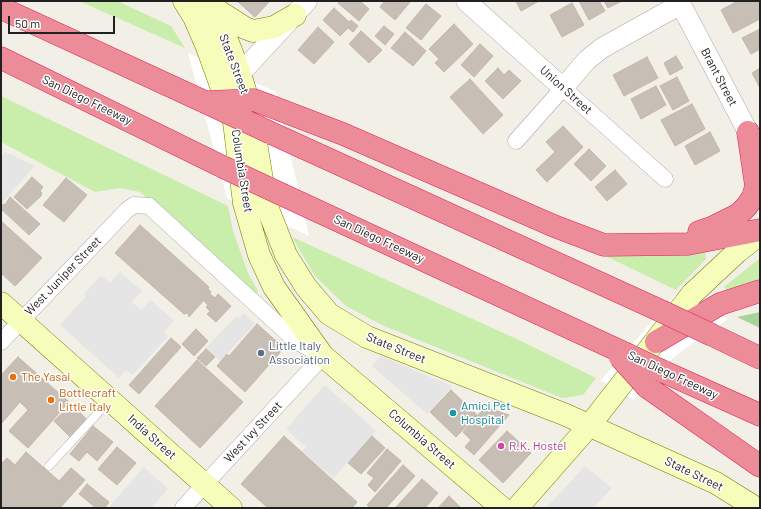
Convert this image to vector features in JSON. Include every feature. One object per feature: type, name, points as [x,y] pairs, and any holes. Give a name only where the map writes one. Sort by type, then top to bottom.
[{"type":"highway","points":[[1,8],[661,311],[760,358]]},
{"type":"highway","name":"San Diego Freeway","points":[[1,58],[223,167],[619,352],[760,415]]},
{"type":"highway","points":[[205,102],[254,100],[350,137],[554,226],[604,245],[656,243],[688,244],[760,230]]},
{"type":"highway","points":[[656,243],[711,228],[739,214],[747,206],[753,197],[756,186],[748,132]]},
{"type":"highway","points":[[656,342],[720,304],[760,291]]},
{"type":"highway","points":[[619,352],[647,387],[760,466]]},
{"type":"main road","name":"Columbia Street","points":[[184,1],[194,17],[207,47],[222,84],[234,122],[244,203],[260,255],[274,287],[323,356],[502,508]]},
{"type":"main road","points":[[203,1],[252,31],[274,27],[301,8]]},
{"type":"main road","name":"State Street","points":[[203,1],[225,35],[240,74],[250,106],[266,204],[286,255],[306,287],[329,314],[367,338],[529,400],[716,483],[755,508]]},
{"type":"main road","points":[[517,508],[589,426],[692,294],[737,252],[760,234]]},
{"type":"main road","name":"India Street","points":[[1,303],[231,508]]},
{"type":"street","name":"Union Street","points":[[466,1],[665,179]]},
{"type":"street","points":[[516,141],[587,60],[602,48],[682,2]]},
{"type":"street","name":"Brant Street","points":[[682,2],[760,154]]},
{"type":"street","points":[[240,74],[301,8]]},
{"type":"street","name":"Columbia Street","points":[[127,210],[134,205],[149,206],[296,341],[323,356]]},
{"type":"street","name":"West Juniper Street","points":[[1,342],[127,210]]},
{"type":"street","name":"West Ivy Street","points":[[183,508],[323,356]]},
{"type":"lane","points":[[49,466],[110,400]]},
{"type":"green space","points":[[79,1],[117,1],[171,26],[185,48]]},
{"type":"green space","points":[[1,96],[228,206],[233,231],[248,273],[258,291],[256,295],[140,192],[120,188],[95,192],[1,142]]},
{"type":"green space","points":[[292,237],[521,341],[596,378],[583,395],[562,398],[384,326],[346,306],[315,276]]},
{"type":"green space","points":[[589,248],[641,255],[691,255],[705,252],[706,259],[676,290]]},
{"type":"green space","points":[[760,258],[760,285],[728,292],[724,287]]},
{"type":"green space","points":[[760,312],[760,328],[737,317]]},
{"type":"shaded area","points":[[5,152],[35,166],[1,204],[1,157]]},
{"type":"shaded area","points":[[120,272],[142,291],[132,302],[141,310],[151,300],[174,321],[164,332],[168,336],[133,375],[126,370],[119,378],[60,325],[86,296],[84,294],[101,275],[110,283]]},
{"type":"shaded area","points":[[244,313],[255,324],[220,361],[206,348],[237,316],[240,318]]},
{"type":"shaded area","points":[[381,356],[452,386],[427,414],[372,366]]},
{"type":"shaded area","points":[[325,385],[376,431],[333,478],[302,451],[306,447],[286,429]]},
{"type":"shaded area","points":[[585,466],[612,488],[593,508],[546,508]]},
{"type":"shaded area","points":[[144,467],[168,489],[151,508],[110,508],[109,507]]},
{"type":"pier","points":[[188,53],[276,92],[309,236],[227,198]]},
{"type":"pier","points":[[675,295],[728,319],[676,355],[634,400],[601,380]]},
{"type":"building","points":[[237,1],[270,1],[255,17]]},
{"type":"building","points":[[340,1],[360,1],[369,9],[359,21],[338,3]]},
{"type":"building","points":[[385,1],[411,1],[395,20],[380,7]]},
{"type":"building","points":[[516,1],[539,1],[521,11]]},
{"type":"building","points":[[579,1],[599,1],[605,11],[589,20]]},
{"type":"building","points":[[604,1],[622,1],[608,8]]},
{"type":"building","points":[[738,1],[760,1],[760,19],[733,33],[721,10]]},
{"type":"building","points":[[572,3],[584,25],[562,37],[550,15]]},
{"type":"building","points":[[426,4],[441,16],[421,40],[406,28]]},
{"type":"building","points":[[334,8],[349,22],[351,20],[358,26],[353,32],[348,28],[340,36],[323,20]]},
{"type":"building","points":[[454,24],[473,44],[444,72],[435,63],[439,59],[429,49]]},
{"type":"building","points":[[384,26],[394,34],[385,45],[375,36]]},
{"type":"building","points":[[318,27],[334,42],[314,64],[298,50]]},
{"type":"building","points":[[760,29],[760,49],[751,54],[742,38]]},
{"type":"building","points":[[361,31],[382,50],[369,63],[349,44]]},
{"type":"building","points":[[405,32],[426,51],[413,66],[391,48]]},
{"type":"building","points":[[480,44],[493,56],[474,77],[461,65]]},
{"type":"building","points":[[676,56],[683,68],[670,75],[664,63]]},
{"type":"building","points":[[647,57],[658,78],[624,96],[613,75]]},
{"type":"building","points":[[498,68],[504,75],[509,70],[521,81],[503,99],[485,81]]},
{"type":"building","points":[[760,68],[760,88],[752,73]]},
{"type":"building","points":[[677,77],[689,101],[673,110],[660,86]]},
{"type":"building","points":[[470,79],[503,115],[483,134],[450,97]]},
{"type":"building","points":[[656,86],[666,105],[641,119],[631,99]]},
{"type":"building","points":[[692,104],[705,129],[675,146],[661,120]]},
{"type":"building","points":[[563,126],[583,147],[547,182],[536,170],[555,152],[546,142]]},
{"type":"building","points":[[710,132],[720,151],[695,165],[685,146]]},
{"type":"building","points":[[589,149],[606,166],[591,181],[574,164]]},
{"type":"building","points":[[615,170],[627,184],[607,201],[595,187]]},
{"type":"building","points":[[32,177],[43,187],[40,191],[42,193],[41,196],[27,209],[14,197]]},
{"type":"building","points":[[66,178],[87,195],[64,222],[43,205]]},
{"type":"building","points":[[10,197],[40,224],[29,235],[1,209],[1,206],[3,204],[5,205]]},
{"type":"building","points":[[1,221],[42,258],[15,286],[1,273]]},
{"type":"building","points":[[140,225],[209,287],[208,289],[211,292],[189,317],[188,313],[184,314],[115,253]]},
{"type":"building","points":[[210,294],[215,298],[218,294],[231,306],[216,322],[207,314],[210,311],[206,307],[208,305],[204,301]]},
{"type":"building","points":[[257,324],[284,348],[245,392],[217,366],[227,354],[229,356]]},
{"type":"building","points":[[196,329],[208,341],[194,356],[182,344]]},
{"type":"building","points":[[171,338],[181,347],[139,394],[129,385]]},
{"type":"building","points":[[206,349],[215,357],[206,366],[197,358]]},
{"type":"building","points":[[18,357],[69,402],[28,448],[9,431],[28,410],[20,402],[1,424],[1,375]]},
{"type":"building","points":[[197,360],[243,402],[200,448],[155,406]]},
{"type":"building","name":"Amici Pet Hospital","points":[[451,390],[477,415],[456,437],[430,412]]},
{"type":"building","points":[[72,404],[88,421],[71,438],[54,421]]},
{"type":"building","points":[[485,407],[509,415],[474,455],[465,447],[471,440],[463,432]]},
{"type":"building","points":[[93,426],[113,442],[97,461],[87,452],[79,461],[70,454]]},
{"type":"building","points":[[507,431],[531,453],[503,483],[479,460]]},
{"type":"building","points":[[284,436],[357,502],[352,508],[268,508],[241,484]]},
{"type":"building","points":[[372,436],[385,448],[361,474],[348,463]]},
{"type":"building","points":[[117,447],[136,463],[117,485],[98,469]]},
{"type":"building","points":[[387,449],[401,461],[375,492],[368,485],[374,478],[367,473]]},
{"type":"building","points":[[26,452],[59,481],[71,468],[85,480],[60,508],[1,508],[1,464],[7,458],[15,465]]},
{"type":"building","points":[[403,465],[415,476],[386,508],[371,508],[367,505]]},
{"type":"building","points":[[422,479],[438,493],[425,508],[396,507]]},
{"type":"building","points":[[87,484],[109,502],[105,508],[96,508],[79,494]]},
{"type":"building","points":[[449,496],[461,508],[438,508]]},
{"type":"place","name":"Little Italy Association","points":[[261,353]]},
{"type":"place","name":"The Yasai","points":[[13,377]]},
{"type":"place","name":"Bottlecraft Little Italy","points":[[51,400]]},
{"type":"place","name":"Amici Pet Hospital","points":[[453,413]]},
{"type":"place","name":"R.K. Hostel","points":[[501,446]]}]
